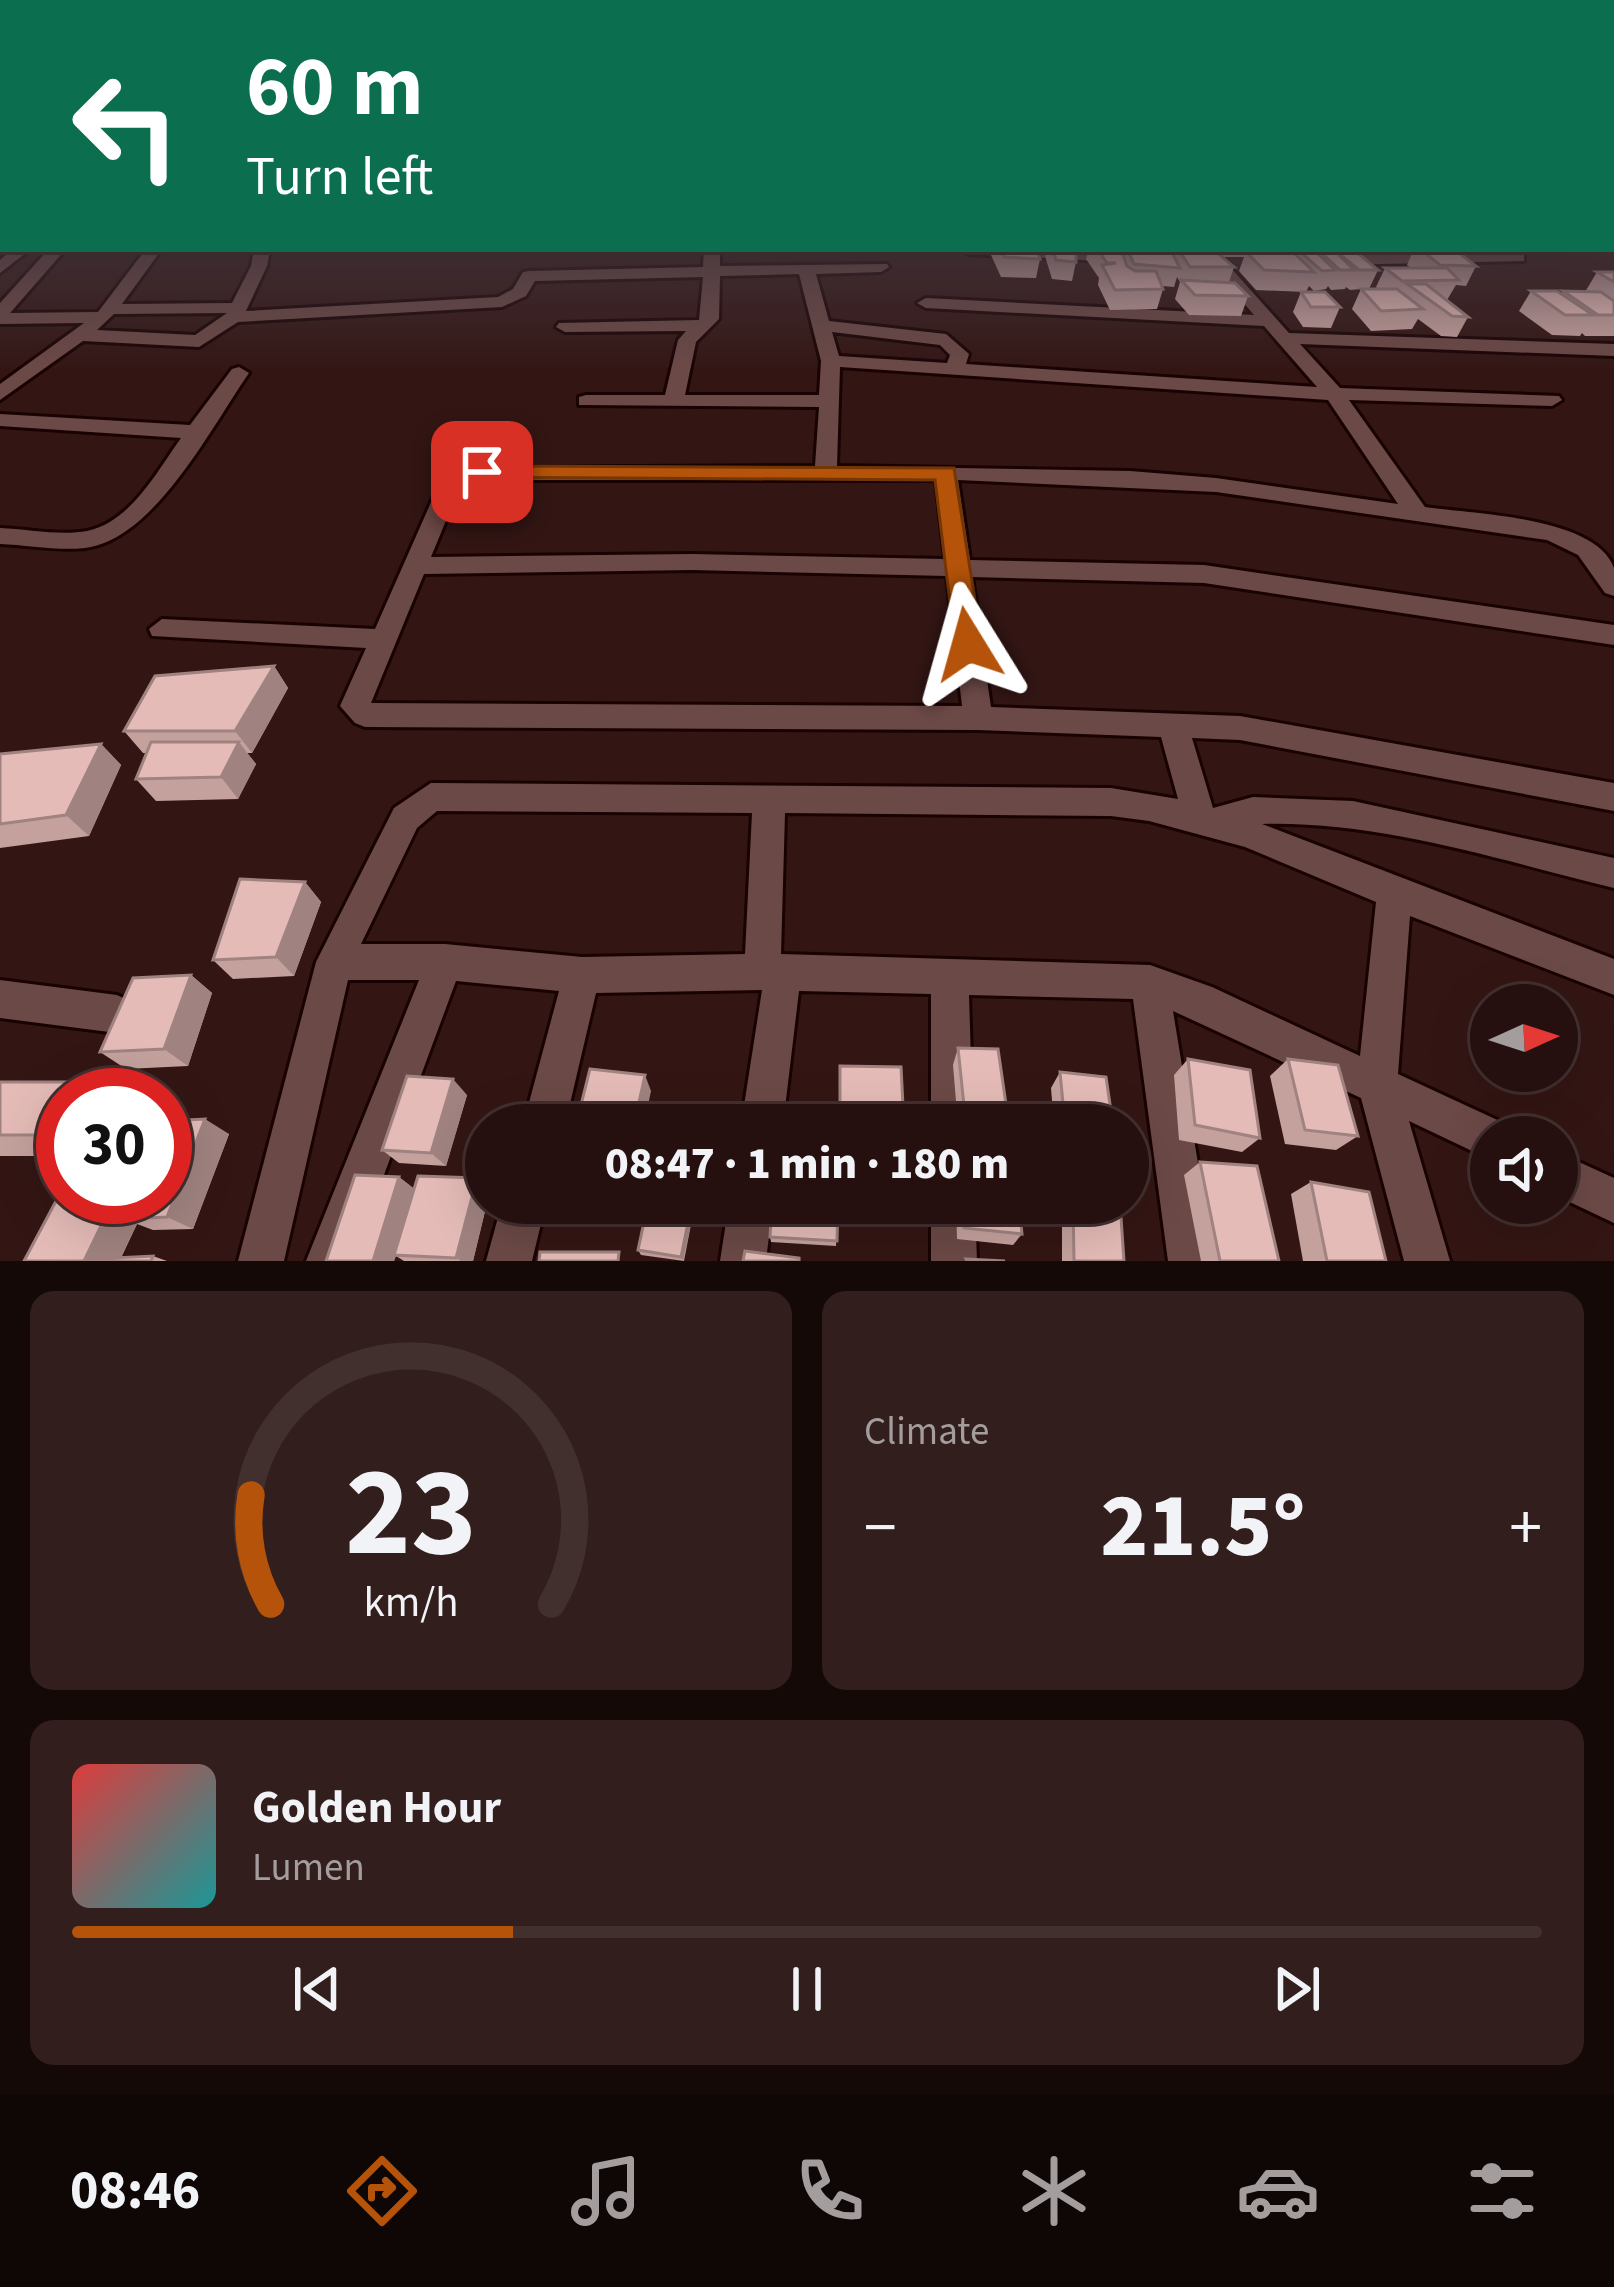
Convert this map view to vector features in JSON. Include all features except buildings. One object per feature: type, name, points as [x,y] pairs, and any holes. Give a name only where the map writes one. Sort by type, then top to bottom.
[{"type":"street","points":[[0,316],[55,253]]},
{"type":"street","points":[[0,394],[83,335],[106,313],[151,253]]},
{"type":"street","points":[[83,335],[199,341],[236,312],[261,253]]},
{"type":"street","points":[[631,274],[634,253]]},
{"type":"street","points":[[674,401],[687,340],[711,313],[712,253]]},
{"type":"street","points":[[1038,253],[1132,258]]},
{"type":"street","points":[[1310,261],[1518,258],[1511,253]]},
{"type":"street","points":[[1207,258],[1242,262]]},
{"type":"street","points":[[1207,258],[1287,338],[1334,394],[1418,515]]},
{"type":"street","points":[[0,316],[502,302],[520,292],[529,269],[631,274],[881,267]]},
{"type":"street","points":[[806,269],[831,361],[826,473]]},
{"type":"street","points":[[926,303],[1271,321]]},
{"type":"street","points":[[565,327],[705,325]]},
{"type":"street","points":[[821,325],[946,340],[960,354],[954,372]]},
{"type":"street","points":[[1287,338],[1614,350]]},
{"type":"street","points":[[831,361],[1334,394],[1552,400]]},
{"type":"street","points":[[0,536],[85,540],[113,531],[141,509],[239,373]]},
{"type":"street","points":[[586,401],[830,401]]},
{"type":"street","points":[[0,420],[193,432]]},
{"type":"street","points":[[1614,586],[1593,554],[1573,539],[1177,482],[946,473],[470,473],[447,491],[355,700],[365,715],[978,718],[1256,731],[1614,797]]},
{"type":"street","points":[[946,473],[978,718]]},
{"type":"street","points":[[412,566],[692,562],[1204,574],[1614,635]]},
{"type":"street","points":[[163,629],[380,639]]},
{"type":"street","points":[[1173,725],[1210,818]]},
{"type":"street","points":[[261,1261],[334,962],[405,818],[431,797],[1111,802],[1210,818],[1614,977]]},
{"type":"street","points":[[763,1104],[772,972],[769,800]]},
{"type":"street","points":[[1210,818],[1251,808],[1297,808],[1376,820],[1614,873]]},
{"type":"street","points":[[1394,894],[1377,1082],[1427,1261]]},
{"type":"street","points":[[334,962],[445,962],[582,975],[950,974],[1150,983],[1199,1000],[1470,1128]]},
{"type":"street","points":[[329,1261],[445,962]]},
{"type":"street","points":[[950,974],[952,1104]]},
{"type":"street","points":[[549,1104],[582,975]]},
{"type":"street","points":[[1150,983],[1191,1261]]},
{"type":"street","points":[[0,998],[117,1014]]},
{"type":"street","points":[[1578,1184],[1614,1202]]},
{"type":"street","points":[[509,1261],[519,1224]]},
{"type":"street","points":[[743,1261],[748,1224]]},
{"type":"street","points":[[953,1224],[954,1261]]},
{"type":"route","points":[[482,472],[946,473],[968,644]]}]
